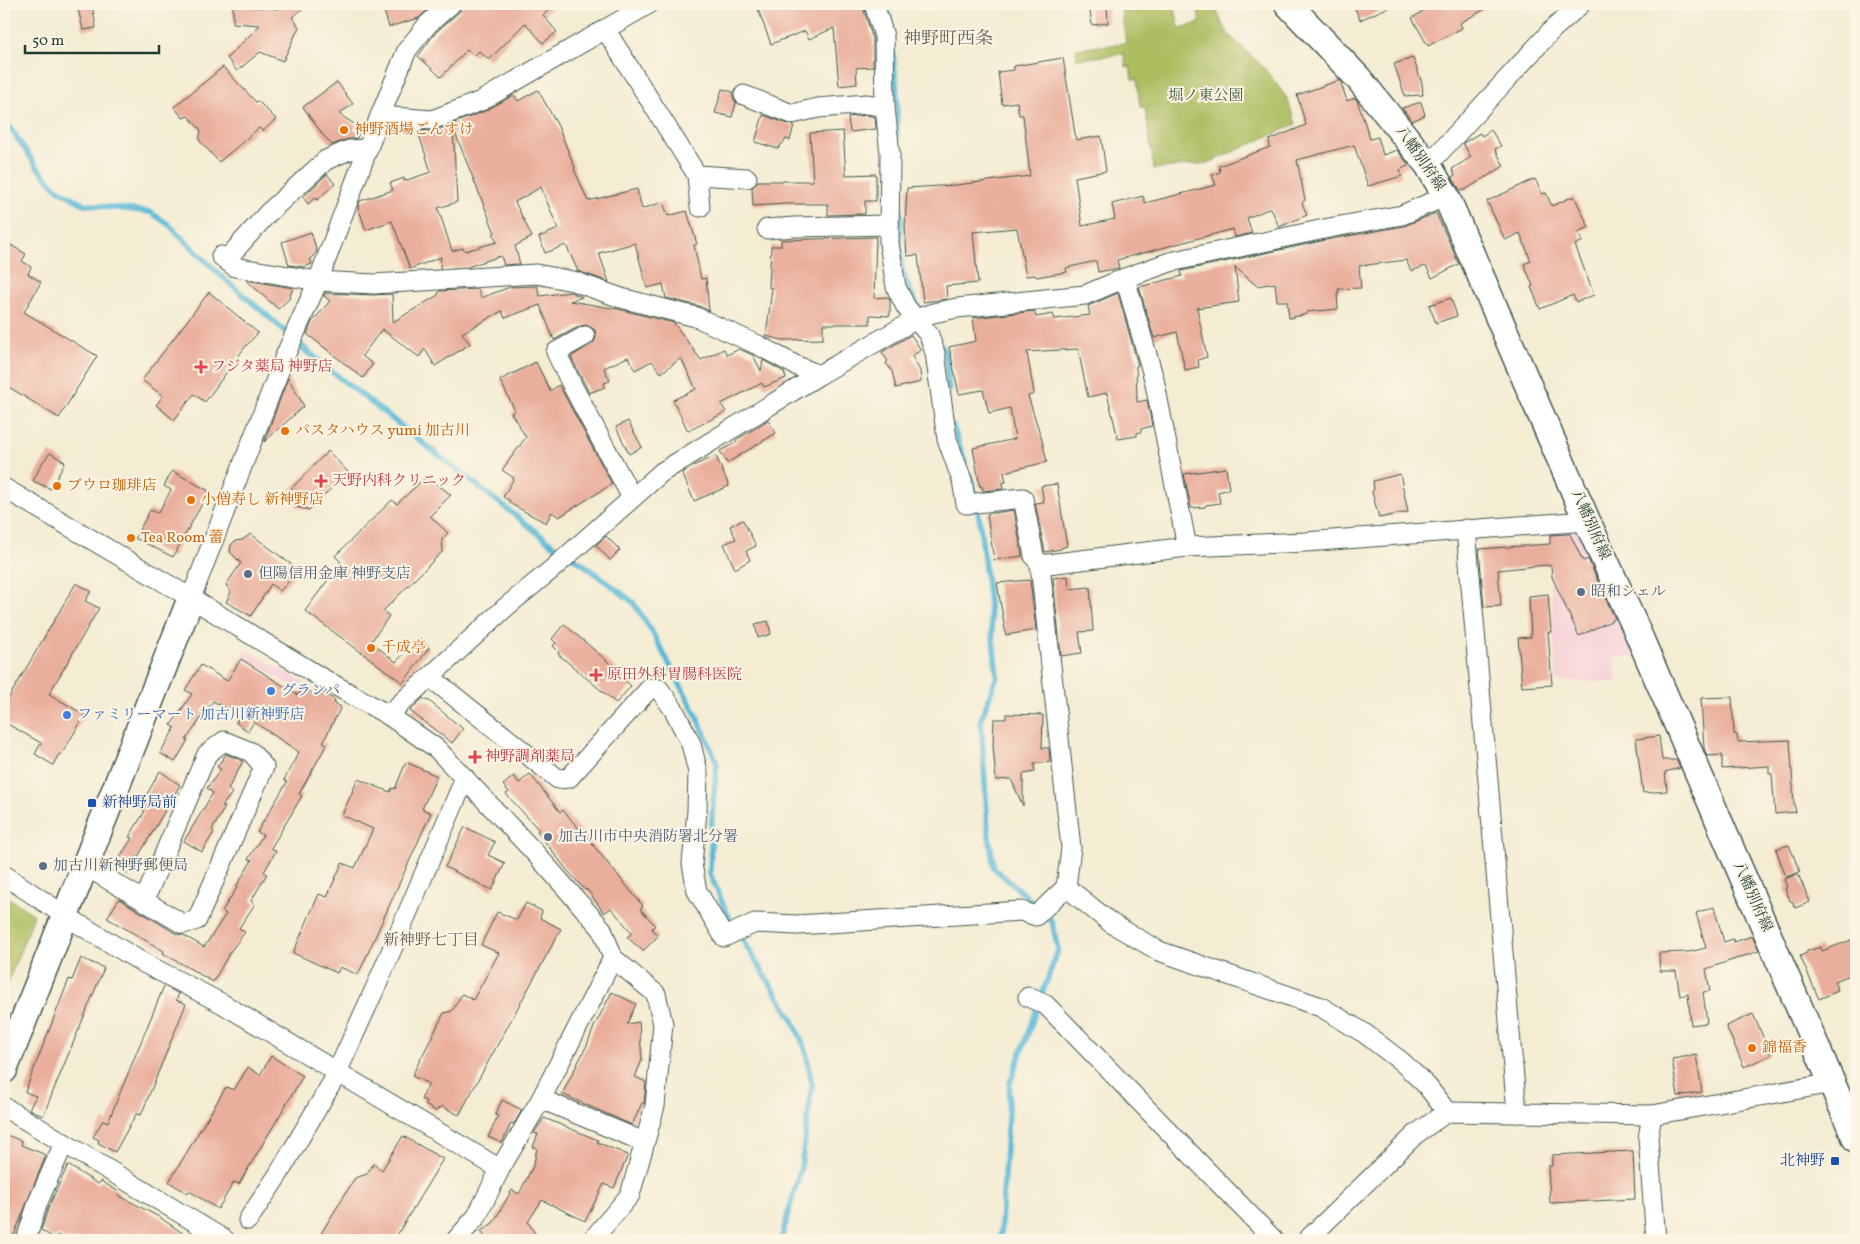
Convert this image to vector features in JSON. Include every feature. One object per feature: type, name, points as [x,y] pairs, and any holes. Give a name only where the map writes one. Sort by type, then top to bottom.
[{"type":"main road","name":"八幡別府線","points":[[1288,4],[1359,79],[1428,165],[1446,196],[1587,521],[1634,624],[1856,1140]]},
{"type":"main road","points":[[4,1070],[191,598]]},
{"type":"street","points":[[191,598],[284,356],[318,281],[407,50],[428,24],[451,4]]},
{"type":"street","points":[[380,116],[432,120],[481,101],[649,4]]},
{"type":"street","points":[[430,677],[558,779],[569,778],[650,688],[659,688],[674,710],[691,744],[698,772],[697,811],[692,864],[697,891],[724,937],[755,923],[797,924],[1021,910],[1036,916],[1066,887],[1071,848],[1040,565],[1034,556],[1023,498],[966,504],[962,480],[947,439],[936,354],[929,335],[906,307],[896,287],[889,243],[890,154],[885,107],[884,36],[876,4]]},
{"type":"street","points":[[1428,165],[1553,28],[1581,4]]},
{"type":"street","points":[[605,29],[696,175],[700,207]]},
{"type":"street","points":[[744,95],[792,114],[818,108],[867,104],[885,107]]},
{"type":"street","points":[[368,149],[348,150],[326,160],[268,213],[223,258],[235,267],[318,281],[374,284],[536,274],[573,281],[621,298],[696,317],[819,375]]},
{"type":"street","points":[[696,175],[747,178]]},
{"type":"street","points":[[388,716],[506,607],[662,472],[819,375],[916,319],[957,308],[1085,295],[1170,262],[1207,253],[1402,216],[1446,196]]},
{"type":"street","points":[[767,229],[795,218],[889,225]]},
{"type":"street","points":[[1125,278],[1154,379],[1187,547]]},
{"type":"street","points":[[585,336],[556,352],[632,498]]},
{"type":"street","points":[[4,488],[388,716],[436,748],[602,929],[613,958],[656,994],[663,1024],[655,1106],[630,1195],[592,1240]]},
{"type":"street","points":[[1040,565],[1187,547],[1305,542],[1587,521]]},
{"type":"street","points":[[1466,529],[1517,1113]]},
{"type":"street","points":[[84,865],[144,901],[183,924],[198,920],[264,767],[251,752],[224,741],[207,754],[144,901]]},
{"type":"street","points":[[248,1220],[278,1176],[335,1076],[378,982],[465,778]]},
{"type":"street","points":[[4,875],[64,915],[140,961],[223,1004],[335,1076],[500,1169]]},
{"type":"street","points":[[1066,887],[1112,923],[1159,951],[1321,1007],[1364,1033],[1402,1062],[1427,1086],[1447,1112]]},
{"type":"street","points":[[456,1240],[477,1216],[500,1169],[541,1099],[613,958]]},
{"type":"street","points":[[1028,997],[1046,1005],[1274,1240]]},
{"type":"street","points":[[4,1107],[226,1240],[324,1076],[335,1076]]},
{"type":"street","points":[[1307,1240],[1416,1134],[1447,1112],[1652,1115],[1833,1083]]},
{"type":"street","points":[[541,1099],[644,1142]]},
{"type":"street","points":[[1652,1115],[1648,1138],[1656,1240]]},
{"type":"street","points":[[26,1240],[38,1202],[64,1143]]},
{"type":"shaded area","name":"昭和シェル","points":[[1580,525],[1639,655],[1614,658],[1617,682],[1556,681],[1548,530]]},
{"type":"shaded area","points":[[245,649],[304,683],[298,689],[242,658]]},
{"type":"green space","name":"堀ノ東公園","points":[[1120,4],[1174,4],[1179,28],[1200,23],[1197,4],[1214,4],[1228,34],[1265,69],[1287,98],[1296,124],[1208,163],[1154,169],[1145,107],[1140,107],[1137,79],[1132,79],[1130,66],[1126,67],[1124,54],[1077,59],[1076,49],[1126,43]]},
{"type":"green space","points":[[4,895],[33,914],[33,919],[4,992]]},
{"type":"building","points":[[77,4],[92,4],[96,28],[83,30]]},
{"type":"building","points":[[280,4],[309,4],[292,17],[299,27],[283,61],[260,52],[237,71],[227,58],[260,25],[233,23],[233,5],[278,9]]},
{"type":"building","points":[[382,4],[434,4],[419,18],[389,27]]},
{"type":"building","points":[[463,4],[557,4],[543,15],[557,32],[543,43],[525,23],[489,60],[479,51],[474,56],[467,50],[441,77],[418,56],[436,32],[459,12]]},
{"type":"building","points":[[756,4],[811,4],[814,10],[834,4],[862,4],[873,40],[873,67],[856,68],[857,84],[839,86],[834,28],[809,39],[805,31],[771,44]]},
{"type":"building","points":[[1089,4],[1107,4],[1108,23],[1092,25]]},
{"type":"building","points":[[1353,4],[1396,4],[1360,20]]},
{"type":"building","points":[[1435,4],[1494,4],[1460,23],[1462,28],[1428,46],[1412,18]]},
{"type":"building","points":[[1063,58],[1076,140],[1101,136],[1106,171],[1075,177],[1082,226],[1115,219],[1112,204],[1143,196],[1145,203],[1216,185],[1212,175],[1220,172],[1219,166],[1270,147],[1269,140],[1306,125],[1297,95],[1340,80],[1347,101],[1355,98],[1357,100],[1370,139],[1378,137],[1383,155],[1397,150],[1409,165],[1400,170],[1402,176],[1368,186],[1354,145],[1297,160],[1305,200],[1302,203],[1307,215],[1279,227],[1271,208],[1247,218],[1252,233],[1235,237],[1233,229],[1117,260],[1119,268],[1098,272],[1096,261],[1066,268],[1067,272],[1036,277],[1035,275],[1026,276],[1017,228],[973,232],[978,283],[946,286],[947,299],[923,302],[918,255],[907,256],[905,227],[907,188],[956,185],[1030,176],[1023,115],[1019,115],[1017,102],[1002,104],[998,72],[1014,70],[1014,66]]},
{"type":"building","points":[[1413,58],[1422,83],[1423,95],[1405,96],[1394,64]]},
{"type":"building","points":[[223,67],[256,102],[258,101],[276,119],[263,131],[259,128],[219,162],[199,140],[201,130],[188,116],[183,118],[174,107]]},
{"type":"building","points":[[337,82],[353,104],[339,114],[360,128],[357,138],[332,145],[303,107]]},
{"type":"building","points":[[722,89],[733,92],[736,103],[732,117],[715,113]]},
{"type":"building","points":[[538,90],[558,126],[588,201],[637,189],[642,209],[663,202],[668,216],[687,211],[697,244],[694,245],[701,279],[706,278],[709,311],[699,306],[666,298],[663,284],[647,288],[635,243],[599,253],[609,282],[578,271],[566,245],[545,253],[539,237],[558,229],[541,187],[515,202],[532,237],[515,246],[520,264],[504,265],[501,256],[470,267],[440,269],[441,257],[410,269],[392,221],[366,230],[358,207],[360,201],[393,190],[390,183],[404,178],[404,181],[431,172],[418,131],[436,130],[485,111],[514,95],[518,101]],"holes":[[[453,128],[495,233],[493,234],[497,242],[465,251],[463,248],[452,251],[438,208],[457,202]]]},
{"type":"building","points":[[1421,102],[1425,115],[1412,121],[1402,108]]},
{"type":"building","points":[[763,115],[794,125],[790,140],[786,139],[778,149],[755,142]]},
{"type":"building","points":[[867,115],[875,117],[876,129],[850,132],[848,117]]},
{"type":"building","points":[[1491,130],[1501,146],[1495,149],[1504,166],[1465,190],[1460,190],[1452,177],[1455,175],[1452,169],[1471,157],[1463,143],[1480,133],[1482,136]]},
{"type":"building","points":[[843,131],[846,175],[876,174],[876,201],[865,201],[865,214],[828,215],[828,204],[753,206],[752,188],[758,181],[813,181],[810,133]]},
{"type":"building","points":[[327,174],[335,184],[317,200],[315,198],[308,204],[303,197]]},
{"type":"building","points":[[1535,179],[1542,194],[1546,193],[1552,206],[1574,196],[1589,227],[1578,232],[1583,241],[1575,245],[1594,295],[1576,302],[1573,295],[1540,309],[1524,264],[1531,261],[1520,233],[1505,240],[1487,201]]},
{"type":"building","points":[[1436,213],[1459,264],[1432,278],[1426,266],[1411,271],[1406,260],[1359,266],[1361,288],[1338,289],[1338,309],[1306,312],[1307,314],[1289,318],[1287,301],[1277,301],[1275,283],[1257,286],[1235,267],[1239,302],[1197,308],[1207,357],[1198,360],[1199,367],[1185,370],[1177,332],[1154,338],[1139,287],[1182,276],[1181,271],[1331,239],[1404,226]]},
{"type":"building","points":[[311,232],[317,252],[310,259],[312,264],[304,267],[289,265],[282,242]]},
{"type":"building","points":[[876,237],[874,298],[888,297],[890,301],[890,316],[870,315],[870,324],[823,324],[823,339],[782,340],[766,336],[772,288],[769,288],[771,246],[781,246],[781,240]]},
{"type":"building","points":[[4,241],[26,254],[22,261],[31,267],[28,274],[41,282],[24,312],[97,356],[59,418],[4,384]]},
{"type":"building","points":[[246,280],[293,288],[289,299],[278,309]]},
{"type":"building","points":[[537,286],[540,296],[570,292],[582,297],[570,301],[618,309],[674,323],[701,360],[724,349],[727,355],[739,349],[753,355],[761,371],[763,360],[784,372],[786,378],[764,387],[762,383],[721,404],[726,412],[688,431],[673,400],[696,389],[681,358],[661,373],[652,361],[635,370],[628,357],[604,368],[610,381],[604,383],[605,387],[589,393],[571,357],[594,342],[596,337],[595,330],[586,325],[580,326],[554,340],[540,305],[505,318],[502,311],[462,333],[470,344],[435,366],[425,349],[419,357],[382,329],[362,356],[373,364],[363,378],[307,334],[312,322],[330,301],[324,296],[325,293],[392,294],[393,322],[438,295],[439,291],[478,289],[481,298],[510,287]]},
{"type":"building","points":[[209,292],[258,333],[245,347],[205,402],[194,394],[174,420],[156,405],[163,396],[142,380]]},
{"type":"building","points":[[1118,293],[1138,365],[1136,366],[1137,402],[1147,400],[1152,426],[1141,429],[1137,436],[1118,439],[1107,393],[1088,397],[1078,349],[1027,352],[1034,394],[1028,396],[1047,462],[1004,472],[1006,482],[1002,483],[1003,489],[983,491],[982,486],[980,487],[973,448],[1015,439],[1010,408],[989,413],[983,390],[959,394],[949,347],[976,341],[973,318],[1034,311],[1036,317],[1053,314],[1055,319],[1090,315],[1088,306]]},
{"type":"building","points":[[1451,298],[1457,316],[1436,323],[1429,305]]},
{"type":"building","points":[[911,335],[921,350],[912,356],[920,371],[921,382],[896,388],[892,371],[886,363],[888,361],[882,352]]},
{"type":"building","points":[[536,362],[550,391],[559,385],[612,484],[559,517],[552,512],[546,523],[509,503],[510,501],[503,497],[514,478],[502,470],[526,437],[511,413],[515,411],[500,380]]},
{"type":"building","points":[[288,378],[304,406],[264,442]]},
{"type":"building","points":[[768,420],[776,433],[727,463],[720,451],[737,442],[736,440]]},
{"type":"building","points":[[628,421],[642,447],[629,454],[616,427]]},
{"type":"building","points":[[328,451],[348,472],[309,510],[297,507],[295,498],[289,491]]},
{"type":"building","points":[[50,453],[65,462],[51,489],[33,481],[42,463]]},
{"type":"building","points":[[716,456],[729,486],[694,501],[682,473]]},
{"type":"building","points":[[1226,468],[1229,489],[1218,492],[1220,503],[1191,508],[1184,474]]},
{"type":"building","points":[[172,471],[209,491],[173,557],[135,538],[150,510],[158,513],[171,490],[164,486]]},
{"type":"building","points":[[1400,474],[1408,512],[1379,518],[1372,492],[1374,490],[1373,481]]},
{"type":"building","points":[[427,476],[451,495],[430,516],[448,533],[442,539],[443,551],[383,611],[389,616],[371,642],[396,662],[419,638],[429,648],[403,683],[305,611],[341,562],[335,556],[392,500],[397,504]]},
{"type":"building","points":[[1057,484],[1067,546],[1045,552],[1035,503],[1044,502],[1041,486]]},
{"type":"building","points":[[1014,510],[1022,556],[994,560],[987,514]]},
{"type":"building","points":[[743,520],[756,546],[746,551],[750,560],[735,569],[724,544],[736,539],[730,526]]},
{"type":"building","points":[[251,534],[292,565],[291,571],[295,575],[280,591],[271,584],[251,616],[226,602],[231,592],[226,585],[241,563],[230,552],[231,545],[235,541],[242,540]]},
{"type":"building","points":[[1570,534],[1583,561],[1588,559],[1615,619],[1579,636],[1552,577],[1551,566],[1546,565],[1498,570],[1501,606],[1484,607],[1479,549],[1550,544],[1550,535]]},
{"type":"building","points":[[606,536],[620,550],[610,560],[596,545]]},
{"type":"building","points":[[1068,576],[1069,589],[1090,587],[1093,631],[1079,632],[1082,653],[1061,656],[1053,578]]},
{"type":"building","points":[[1030,580],[1036,630],[1006,635],[997,583]]},
{"type":"building","points":[[76,583],[91,591],[85,601],[99,608],[49,694],[85,715],[53,765],[35,754],[41,743],[4,722],[4,706]]},
{"type":"building","points":[[1548,594],[1551,632],[1548,632],[1552,685],[1522,687],[1518,638],[1531,637],[1529,596]]},
{"type":"building","points":[[768,621],[771,634],[758,638],[755,624]]},
{"type":"building","points":[[564,624],[621,673],[619,675],[631,686],[616,703],[558,654],[559,652],[553,646],[556,643],[552,639]]},
{"type":"building","points":[[241,659],[298,695],[304,687],[314,695],[317,689],[335,700],[334,703],[341,707],[323,742],[327,744],[299,794],[302,796],[271,848],[276,851],[264,872],[267,874],[251,901],[255,904],[239,928],[245,932],[230,952],[213,982],[107,918],[119,899],[177,934],[183,935],[204,947],[226,914],[222,911],[237,888],[252,860],[248,859],[263,835],[257,832],[287,782],[284,780],[299,752],[254,722],[248,731],[236,723],[240,716],[213,701],[186,740],[188,740],[175,762],[160,753],[175,728],[171,725],[192,694],[185,690],[201,665],[227,681]]},
{"type":"building","points":[[1732,697],[1734,734],[1737,735],[1738,742],[1790,740],[1796,812],[1775,814],[1772,774],[1769,774],[1769,766],[1722,769],[1722,755],[1707,756],[1704,748],[1701,698]]},
{"type":"building","points":[[423,698],[463,729],[452,743],[410,711]]},
{"type":"building","points":[[1006,714],[1043,715],[1042,748],[1049,748],[1050,762],[1034,764],[1035,772],[1023,774],[1023,806],[1011,779],[996,780],[993,745],[994,719],[1006,719]]},
{"type":"building","points":[[1659,736],[1662,760],[1676,760],[1680,768],[1665,772],[1667,791],[1643,793],[1636,739]]},
{"type":"building","points":[[226,754],[243,761],[228,789],[232,793],[222,806],[225,807],[212,830],[214,832],[202,852],[184,841],[213,793],[207,788],[221,769],[217,767]]},
{"type":"building","points":[[406,762],[437,776],[422,809],[431,813],[358,975],[340,967],[337,973],[293,953],[319,894],[327,897],[342,863],[355,868],[373,829],[342,815],[358,779],[390,792],[392,788],[395,789]]},
{"type":"building","points":[[160,771],[180,785],[128,874],[115,865],[132,838],[129,837],[145,811],[139,808]]},
{"type":"building","points":[[530,774],[560,812],[563,810],[643,906],[640,909],[655,925],[652,929],[658,936],[643,951],[627,937],[632,933],[611,908],[604,913],[587,889],[586,891],[566,869],[537,831],[539,830],[506,794],[509,792],[503,785],[514,776],[519,783]]},
{"type":"building","points":[[465,827],[495,842],[488,855],[505,863],[492,890],[445,867]]},
{"type":"building","points":[[1789,845],[1800,872],[1786,877],[1776,849]]},
{"type":"building","points":[[1798,874],[1810,902],[1795,908],[1785,888],[1787,887],[1784,879]]},
{"type":"building","points":[[526,903],[542,911],[540,918],[561,929],[459,1115],[441,1106],[436,1111],[425,1105],[426,1101],[421,1099],[429,1084],[412,1076],[444,1013],[452,1011],[462,994],[473,1000],[499,953],[481,945],[497,912],[517,920]]},
{"type":"building","points":[[1714,907],[1724,942],[1733,939],[1734,942],[1752,936],[1759,951],[1706,969],[1710,991],[1703,992],[1707,1023],[1691,1025],[1688,994],[1680,996],[1676,971],[1660,971],[1659,953],[1689,952],[1706,948],[1696,913]]},
{"type":"building","points":[[1851,940],[1856,955],[1856,973],[1834,981],[1838,991],[1819,999],[1800,956],[1807,953],[1807,951],[1821,947],[1822,951]]},
{"type":"building","points":[[81,958],[104,968],[43,1116],[29,1109],[36,1096],[25,1092],[69,979],[72,980]]},
{"type":"building","points":[[164,986],[179,994],[176,1000],[186,1004],[141,1115],[136,1114],[115,1152],[98,1143],[99,1140],[93,1137],[103,1120],[108,1122]]},
{"type":"building","points":[[612,992],[636,1004],[627,1024],[639,1022],[642,1060],[635,1077],[646,1082],[644,1104],[642,1103],[632,1125],[562,1094]]},
{"type":"building","points":[[1753,1014],[1771,1055],[1744,1067],[1726,1026]]},
{"type":"building","points":[[1696,1055],[1702,1092],[1678,1096],[1672,1059]]},
{"type":"building","points":[[271,1056],[303,1076],[239,1184],[234,1182],[218,1209],[189,1191],[187,1193],[169,1182],[226,1087],[234,1090],[248,1067],[260,1075]]},
{"type":"building","points":[[502,1100],[522,1110],[514,1124],[511,1123],[502,1143],[488,1137],[498,1116],[495,1115]]},
{"type":"building","points":[[544,1118],[598,1140],[597,1142],[628,1155],[614,1188],[604,1184],[585,1221],[542,1200],[528,1222],[539,1240],[487,1240],[481,1231],[493,1223],[512,1190],[519,1194],[534,1164],[537,1148],[533,1147],[538,1134],[534,1133]]},
{"type":"building","points":[[4,1134],[22,1141],[21,1145],[46,1155],[12,1240],[4,1240]]},
{"type":"building","points":[[403,1136],[443,1159],[394,1240],[317,1240],[355,1178],[367,1174],[373,1164],[382,1170]]},
{"type":"building","points":[[1633,1151],[1635,1199],[1550,1203],[1548,1166],[1552,1166],[1552,1155]]},
{"type":"building","points":[[68,1165],[98,1184],[101,1181],[119,1192],[118,1195],[159,1217],[193,1240],[67,1240],[58,1235],[55,1239],[41,1230],[49,1206]]},
{"type":"waterway","points":[[886,4],[891,31]]},
{"type":"waterway","points":[[893,53],[897,95],[897,141]]},
{"type":"waterway","points":[[4,119],[37,167],[56,188],[83,204],[150,212],[168,224],[219,274],[323,364],[303,349],[553,545],[583,564],[633,602],[651,630],[698,718],[717,763],[712,814],[710,874],[729,918],[793,1020],[806,1051],[812,1085],[801,1167],[781,1240]]},
{"type":"waterway","points":[[899,178],[902,270],[922,314]]},
{"type":"waterway","points":[[940,343],[945,352],[949,390]]},
{"type":"waterway","points":[[953,426],[965,462]]},
{"type":"waterway","points":[[970,476],[975,492],[980,523],[997,676],[981,719],[988,830],[994,868],[1034,903],[1052,922],[1058,950],[1010,1083],[1000,1240]]},
{"type":"railway","points":[[4,17],[11,4]]},
{"type":"place","name":"神野酒場ごんすけ","points":[[344,130]]},
{"type":"place","name":"フジタ薬局 神野店","points":[[201,367]]},
{"type":"place","name":"パスタハウス yumi 加古川","points":[[285,431]]},
{"type":"place","name":"天野内科クリニック","points":[[321,481]]},
{"type":"place","name":"ブウロ珈琲店","points":[[57,486]]},
{"type":"place","name":"小僧寿し 新神野店","points":[[191,500]]},
{"type":"place","name":"Tea Room 蕾","points":[[131,538]]},
{"type":"place","name":"但陽信用金庫 神野支店","points":[[248,574]]},
{"type":"place","name":"昭和シェル","points":[[1581,592]]},
{"type":"place","name":"千成亭","points":[[371,648]]},
{"type":"place","name":"原田外科胃腸科医院","points":[[596,675]]},
{"type":"place","name":"グランパ","points":[[271,691]]},
{"type":"place","name":"ファミリーマート 加古川新神野店","points":[[67,715]]},
{"type":"place","name":"神野調剤薬局","points":[[475,757]]},
{"type":"place","name":"新神野局前","points":[[92,803]]},
{"type":"place","name":"加古川市中央消防署北分署","points":[[548,837]]},
{"type":"place","name":"加古川新神野郵便局","points":[[43,866]]},
{"type":"place","name":"錦福香","points":[[1752,1048]]},
{"type":"place","name":"北神野","points":[[1835,1161]]},
{"type":"district","name":"神野町西条","points":[[948,39]]},
{"type":"district","name":"新神野七丁目","points":[[431,941]]}]
